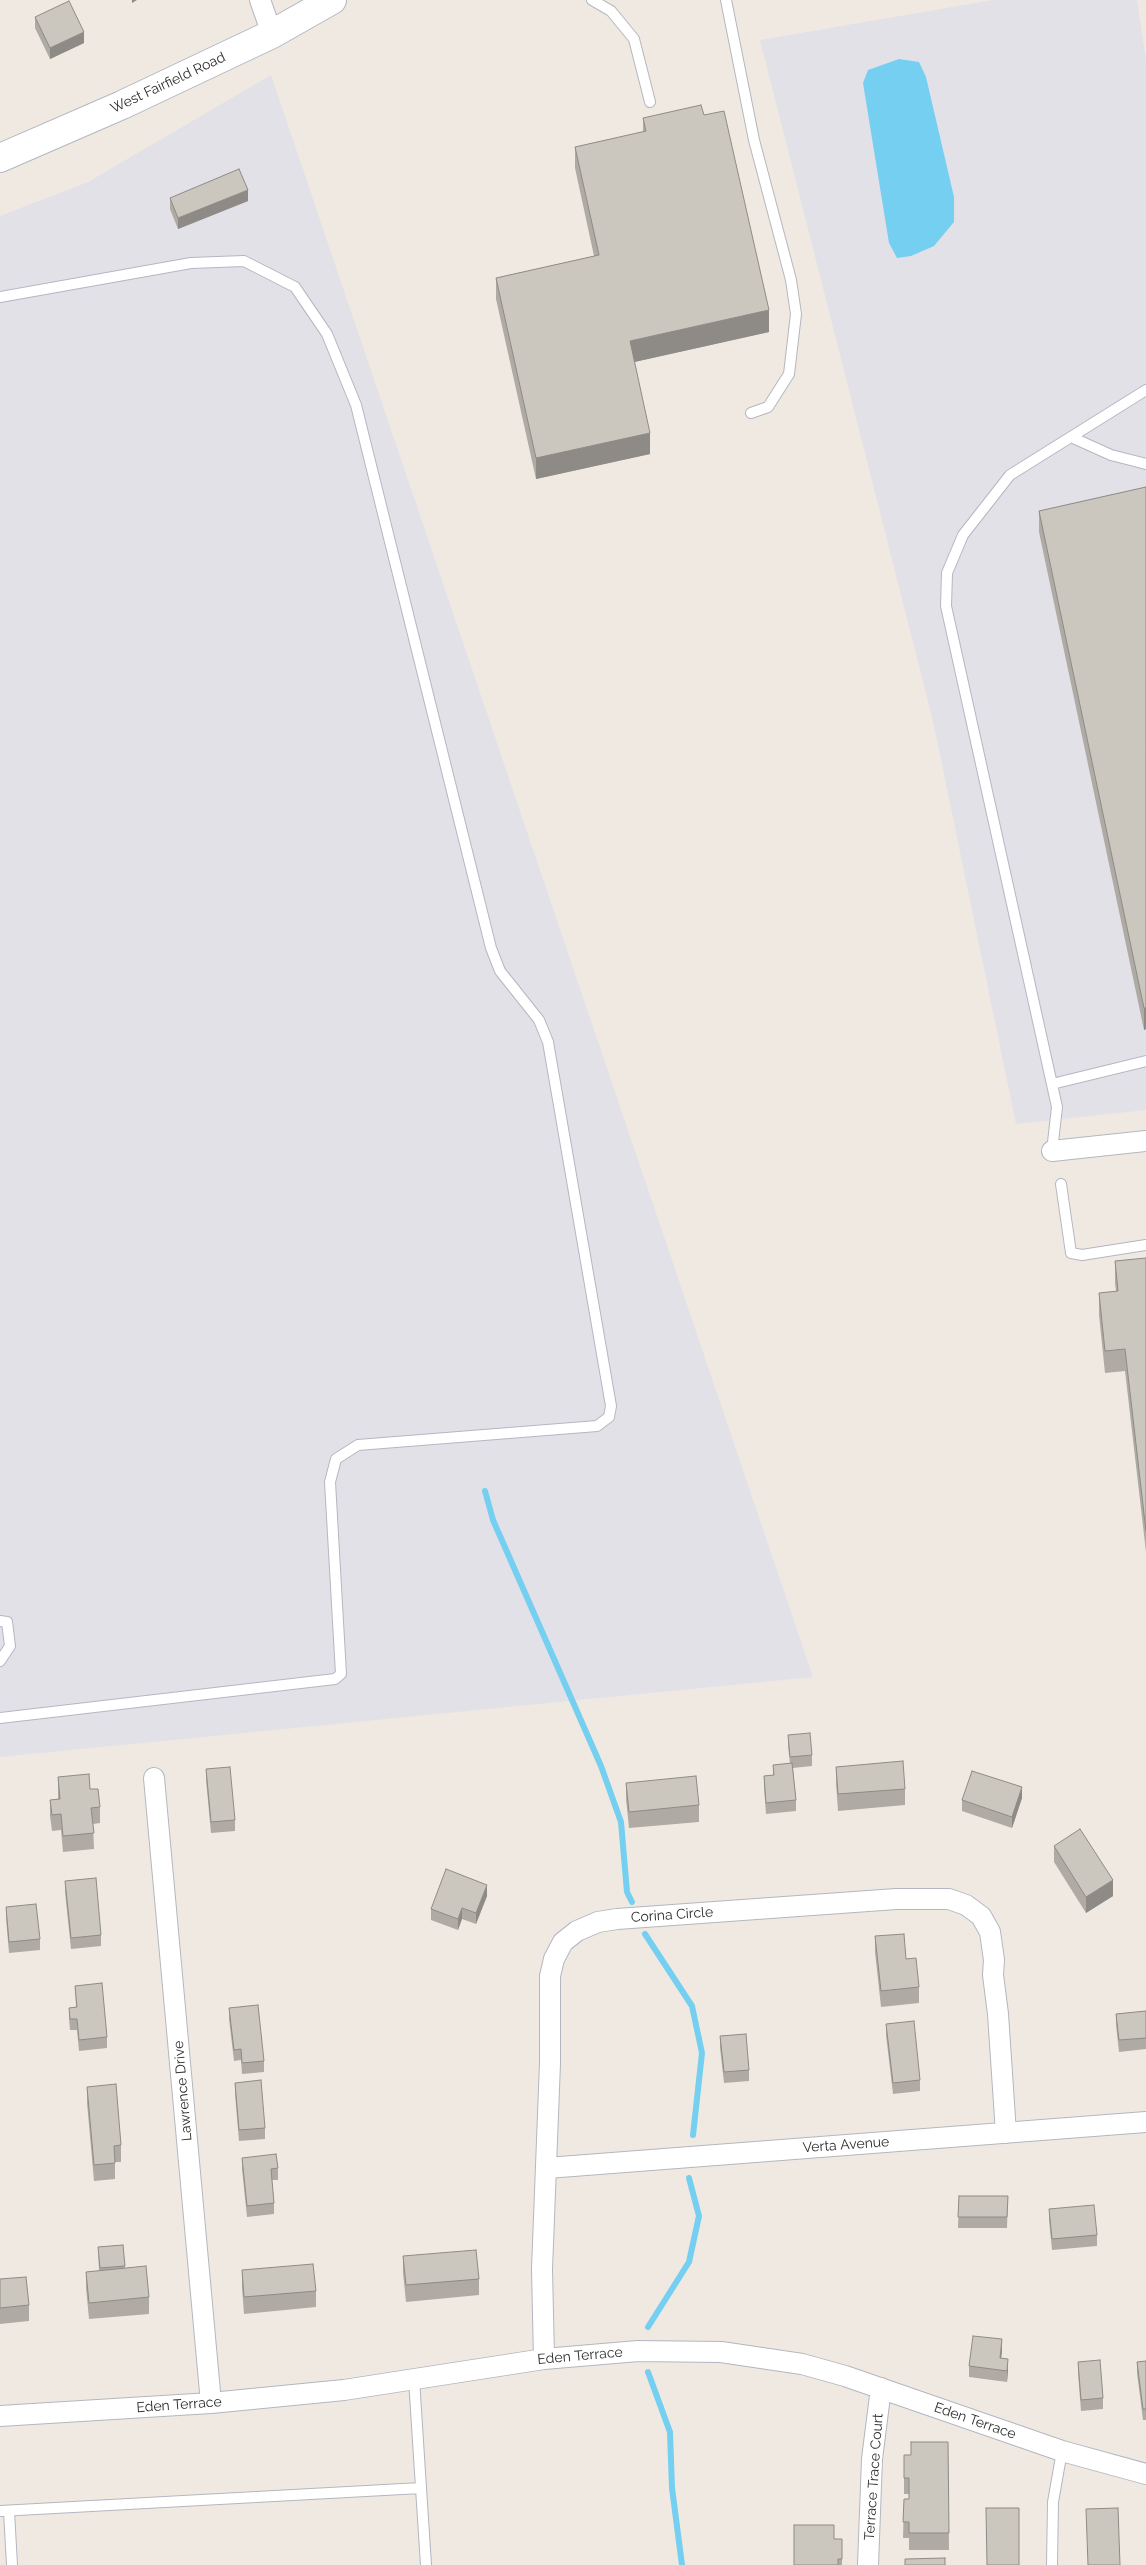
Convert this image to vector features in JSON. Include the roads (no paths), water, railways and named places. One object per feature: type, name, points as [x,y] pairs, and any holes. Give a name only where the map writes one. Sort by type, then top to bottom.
[{"type":"main road","name":"West Fairfield Road","points":[[0,158],[122,105],[272,34],[332,0]]},
{"type":"street","points":[[260,0],[272,34]]},
{"type":"street","points":[[1052,1151],[1146,1141]]},
{"type":"street","name":"Lawrence Drive","points":[[154,1778],[211,2404]]},
{"type":"street","name":"Corina Circle","points":[[544,2359],[542,2269],[547,2168],[550,1976],[554,1959],[563,1942],[577,1931],[598,1922],[617,1919],[896,1899],[949,1899],[966,1905],[981,1916],[990,1932],[994,1960],[993,1975],[998,2014],[1006,2132]]},
{"type":"street","name":"Verta Avenue","points":[[547,2168],[1146,2122]]},
{"type":"street","name":"Eden Terrace","points":[[0,2416],[211,2404],[344,2390],[544,2359],[638,2351],[721,2352],[802,2364],[881,2388],[1062,2451],[1146,2474]]},
{"type":"street","name":"Terrace Trace Court","points":[[868,2565],[872,2459],[881,2388]]},
{"type":"lane","points":[[592,0],[611,12],[634,40],[650,102]]},
{"type":"lane","points":[[726,0],[754,140],[791,280],[796,314],[789,374],[768,407],[751,413]]},
{"type":"lane","points":[[0,298],[191,262],[244,261],[295,287],[327,334],[356,405],[490,948],[500,971],[539,1020],[548,1042],[611,1406],[609,1418],[597,1426],[358,1445],[336,1459],[330,1482],[342,1674],[335,1679],[0,1718]]},
{"type":"lane","points":[[1052,1151],[1057,1107],[946,606],[947,574],[963,535],[1010,476],[1146,390]]},
{"type":"lane","points":[[1071,437],[1111,455],[1146,464]]},
{"type":"lane","points":[[1052,1084],[1146,1061]]},
{"type":"lane","points":[[1061,1184],[1071,1253],[1082,1255],[1146,1245]]},
{"type":"lane","points":[[0,1621],[8,1622],[10,1646],[0,1661]]},
{"type":"lane","points":[[414,2379],[426,2565]]},
{"type":"lane","points":[[1052,2565],[1053,2502],[1062,2451]]},
{"type":"lane","points":[[12,2565],[4,2511],[421,2488]]},
{"type":"water","points":[[899,59],[919,62],[926,77],[954,197],[954,222],[934,246],[911,256],[897,258],[889,243],[863,83],[868,70]]},
{"type":"waterway","points":[[485,1491],[493,1520],[601,1766],[621,1822],[627,1892],[632,1902]]},
{"type":"waterway","points":[[645,1934],[692,2006],[702,2053],[693,2135]]},
{"type":"waterway","points":[[648,2327],[689,2262],[699,2216],[689,2178]]},
{"type":"waterway","points":[[648,2372],[670,2432],[672,2488],[682,2565]]}]
